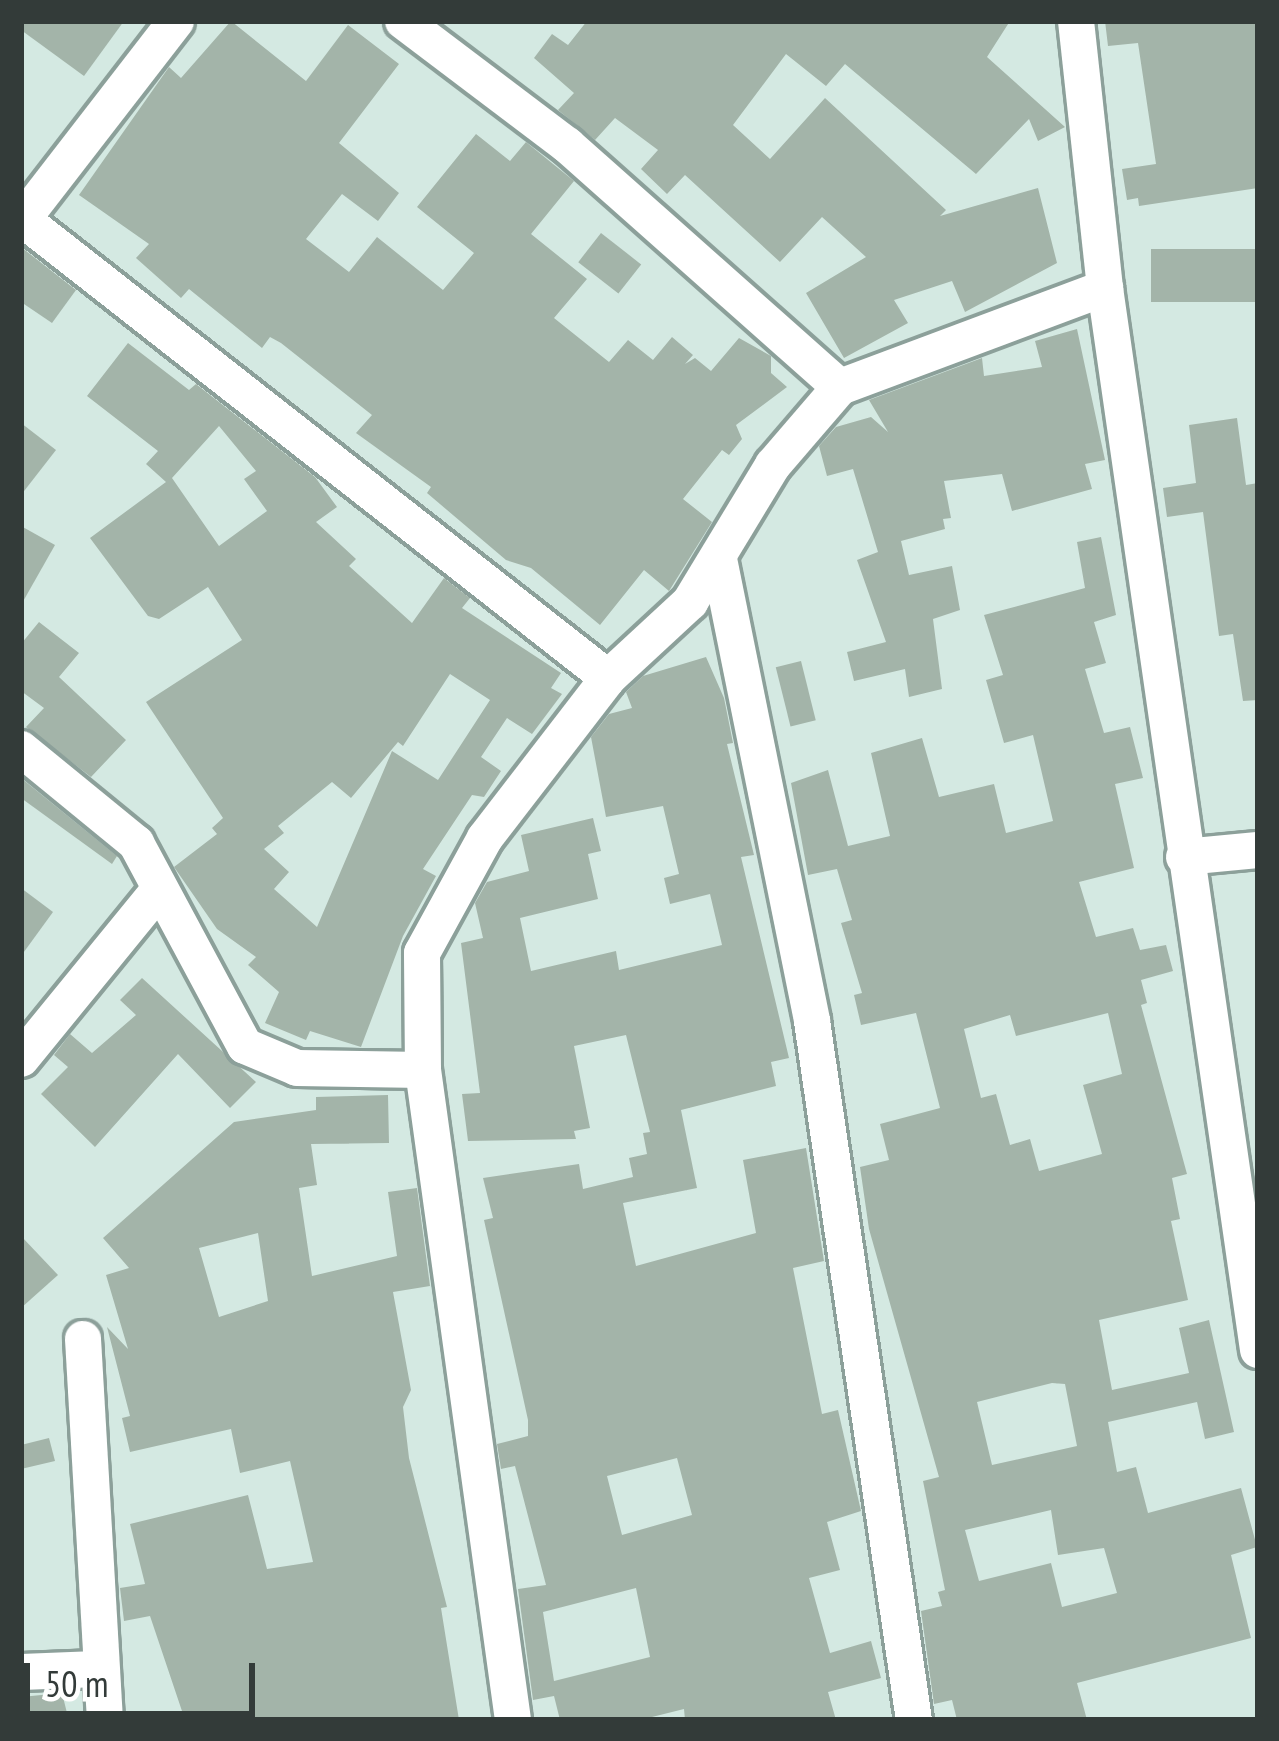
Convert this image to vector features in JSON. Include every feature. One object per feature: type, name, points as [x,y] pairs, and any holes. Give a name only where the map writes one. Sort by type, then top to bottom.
[{"type":"street","points":[[176,21],[22,219],[608,678]]},
{"type":"street","points":[[403,21],[567,145],[840,386]]},
{"type":"street","points":[[1068,27],[1258,1350]]},
{"type":"street","points":[[514,1720],[423,1070],[422,952],[485,838],[608,678],[691,602],[773,465],[840,386],[1105,288]]},
{"type":"street","points":[[718,559],[812,1022],[914,1720]]},
{"type":"street","points":[[21,748],[136,843],[157,892],[245,1046],[297,1068],[423,1070]]},
{"type":"street","points":[[1184,857],[1258,850]]},
{"type":"street","points":[[21,1059],[157,892]]},
{"type":"street","points":[[82,1339],[98,1670],[105,1720]]},
{"type":"street","points":[[21,1672],[98,1670]]},
{"type":"building","points":[[21,21],[124,21],[84,76],[21,30]]},
{"type":"building","points":[[231,21],[306,81],[348,25],[399,64],[339,143],[399,193],[378,221],[342,194],[306,239],[349,272],[377,237],[443,290],[474,253],[417,207],[476,134],[510,161],[526,142],[574,181],[531,234],[587,279],[554,318],[609,362],[628,340],[653,360],[672,337],[693,355],[685,364],[695,358],[711,371],[739,338],[771,356],[771,373],[787,387],[736,425],[742,439],[729,455],[722,450],[683,499],[712,522],[669,591],[644,570],[600,625],[531,568],[506,560],[427,493],[431,487],[356,433],[372,415],[281,343],[270,337],[262,348],[189,289],[181,298],[136,258],[149,244],[79,195],[169,67],[181,78]]},
{"type":"building","points":[[587,21],[1010,21],[987,57],[1065,127],[1038,141],[1029,119],[976,174],[845,64],[826,86],[786,54],[733,125],[770,159],[825,98],[946,210],[940,216],[1038,188],[1057,263],[965,312],[952,281],[894,300],[908,323],[844,358],[806,293],[866,257],[822,217],[780,262],[685,175],[667,194],[641,169],[658,150],[615,118],[595,140],[558,110],[574,93],[534,58],[552,34],[568,45]]},
{"type":"building","points":[[1105,21],[1258,21],[1258,188],[1139,206],[1138,198],[1127,200],[1122,169],[1156,164],[1138,43],[1108,46]]},
{"type":"building","points":[[601,233],[641,264],[618,294],[578,262]]},
{"type":"building","points":[[21,247],[76,290],[52,323],[21,302]]},
{"type":"building","points":[[1151,249],[1258,249],[1258,302],[1151,302]]},
{"type":"building","points":[[1077,329],[1105,460],[1085,464],[1092,489],[1012,511],[1002,474],[944,481],[951,518],[943,519],[945,529],[901,541],[909,575],[952,566],[960,610],[933,619],[942,689],[909,697],[905,669],[854,681],[847,652],[886,642],[857,560],[878,552],[853,469],[827,476],[819,446],[836,427],[871,417],[888,432],[869,400],[982,358],[984,376],[1042,367],[1035,341]]},
{"type":"building","points":[[128,343],[189,390],[196,384],[315,477],[337,507],[316,522],[356,559],[349,566],[412,623],[444,578],[470,598],[462,608],[561,673],[551,688],[562,694],[532,734],[507,718],[481,757],[501,771],[484,797],[472,795],[423,869],[436,876],[403,936],[361,1047],[310,1031],[306,1040],[265,1023],[279,992],[248,965],[256,957],[217,929],[174,867],[217,834],[212,828],[223,818],[146,702],[242,640],[208,587],[159,619],[148,616],[90,538],[166,482],[146,464],[158,451],[87,396]],"holes":[[[219,426],[256,471],[244,479],[267,511],[219,546],[172,478]],[[450,674],[490,700],[438,780],[392,751],[317,927],[274,889],[289,872],[264,849],[284,833],[278,826],[332,782],[351,798],[398,742],[403,746]]]},
{"type":"building","points":[[1237,418],[1246,485],[1258,483],[1258,700],[1243,701],[1233,634],[1219,636],[1203,512],[1167,517],[1163,488],[1196,483],[1189,425]]},
{"type":"building","points":[[21,423],[56,450],[21,495]]},
{"type":"building","points":[[21,526],[55,545],[21,605]]},
{"type":"building","points":[[1101,537],[1116,615],[1094,622],[1106,663],[1085,669],[1104,733],[1130,727],[1143,778],[1115,784],[1134,868],[1079,882],[1096,937],[1133,928],[1140,950],[1166,945],[1173,971],[1141,980],[1147,1003],[1141,1005],[1187,1174],[1172,1178],[1180,1219],[1171,1221],[1188,1300],[1099,1320],[1112,1390],[1189,1373],[1179,1328],[1209,1320],[1234,1432],[1205,1439],[1197,1402],[1108,1422],[1117,1472],[1136,1467],[1148,1513],[1241,1488],[1257,1547],[1231,1555],[1251,1638],[1077,1683],[1087,1720],[957,1720],[952,1700],[934,1704],[921,1611],[942,1606],[938,1592],[945,1590],[923,1481],[939,1477],[869,1229],[860,1167],[889,1160],[880,1124],[940,1108],[916,1013],[861,1025],[854,995],[862,993],[841,923],[852,920],[837,869],[808,875],[791,783],[828,770],[848,846],[890,836],[871,753],[922,738],[939,797],[994,784],[1006,833],[1053,821],[1033,735],[1004,743],[986,680],[1003,675],[984,615],[1085,588],[1077,542]],"holes":[[[1108,1013],[1122,1074],[1083,1085],[1102,1154],[1039,1171],[1030,1139],[1010,1145],[996,1094],[981,1098],[964,1029],[1010,1015],[1016,1036]],[[1065,1384],[1077,1446],[992,1465],[977,1402]],[[1051,1510],[1058,1555],[1104,1548],[1117,1593],[1062,1607],[1051,1563],[979,1581],[965,1530]]]},
{"type":"building","points":[[39,622],[79,653],[59,677],[126,740],[91,777],[26,727],[44,708],[21,691],[21,644]]},
{"type":"building","points":[[706,657],[724,698],[733,743],[727,744],[754,855],[741,857],[789,1058],[771,1062],[776,1086],[681,1110],[697,1188],[623,1203],[636,1266],[756,1233],[743,1160],[806,1148],[824,1261],[793,1268],[822,1414],[838,1410],[861,1511],[827,1522],[840,1570],[809,1578],[830,1653],[871,1641],[881,1678],[828,1692],[836,1720],[685,1720],[684,1709],[640,1720],[560,1720],[554,1696],[533,1700],[518,1589],[546,1585],[515,1466],[501,1469],[497,1444],[528,1436],[528,1420],[484,1220],[493,1218],[483,1178],[579,1164],[583,1189],[633,1177],[629,1158],[647,1154],[643,1133],[650,1132],[626,1035],[574,1046],[590,1128],[574,1131],[576,1139],[468,1141],[462,1094],[480,1093],[461,943],[483,938],[475,903],[487,882],[529,871],[521,835],[593,818],[601,851],[588,854],[598,899],[520,918],[531,971],[616,951],[619,970],[722,945],[710,894],[670,904],[664,878],[679,874],[663,806],[606,817],[591,737],[609,714],[632,708],[626,692],[643,676]],"holes":[[[677,1458],[692,1515],[622,1535],[607,1476]],[[636,1588],[650,1657],[554,1681],[543,1612]]]},
{"type":"building","points":[[801,661],[816,720],[791,726],[776,667]]},
{"type":"building","points":[[21,778],[117,856],[112,864],[21,798]]},
{"type":"building","points":[[21,888],[53,912],[21,956]]},
{"type":"building","points":[[142,978],[256,1082],[230,1108],[178,1054],[95,1147],[41,1094],[68,1067],[54,1055],[70,1034],[92,1053],[136,1015],[120,1000]]},
{"type":"building","points":[[388,1095],[389,1143],[311,1144],[317,1185],[299,1188],[312,1276],[397,1256],[388,1192],[417,1188],[430,1286],[393,1292],[411,1390],[403,1407],[409,1458],[447,1607],[441,1608],[459,1720],[185,1720],[150,1616],[124,1621],[120,1588],[145,1584],[130,1524],[248,1495],[267,1569],[313,1562],[290,1461],[240,1473],[231,1429],[130,1452],[122,1418],[130,1416],[107,1327],[128,1349],[106,1275],[129,1268],[103,1238],[234,1122],[316,1110],[316,1097]],"holes":[[[258,1233],[268,1301],[219,1317],[199,1248]]]},
{"type":"building","points":[[21,1236],[58,1275],[21,1308]]},
{"type":"building","points":[[49,1438],[55,1461],[21,1469],[21,1445]]},
{"type":"building","points":[[62,1693],[67,1713],[21,1720],[21,1697]]}]
